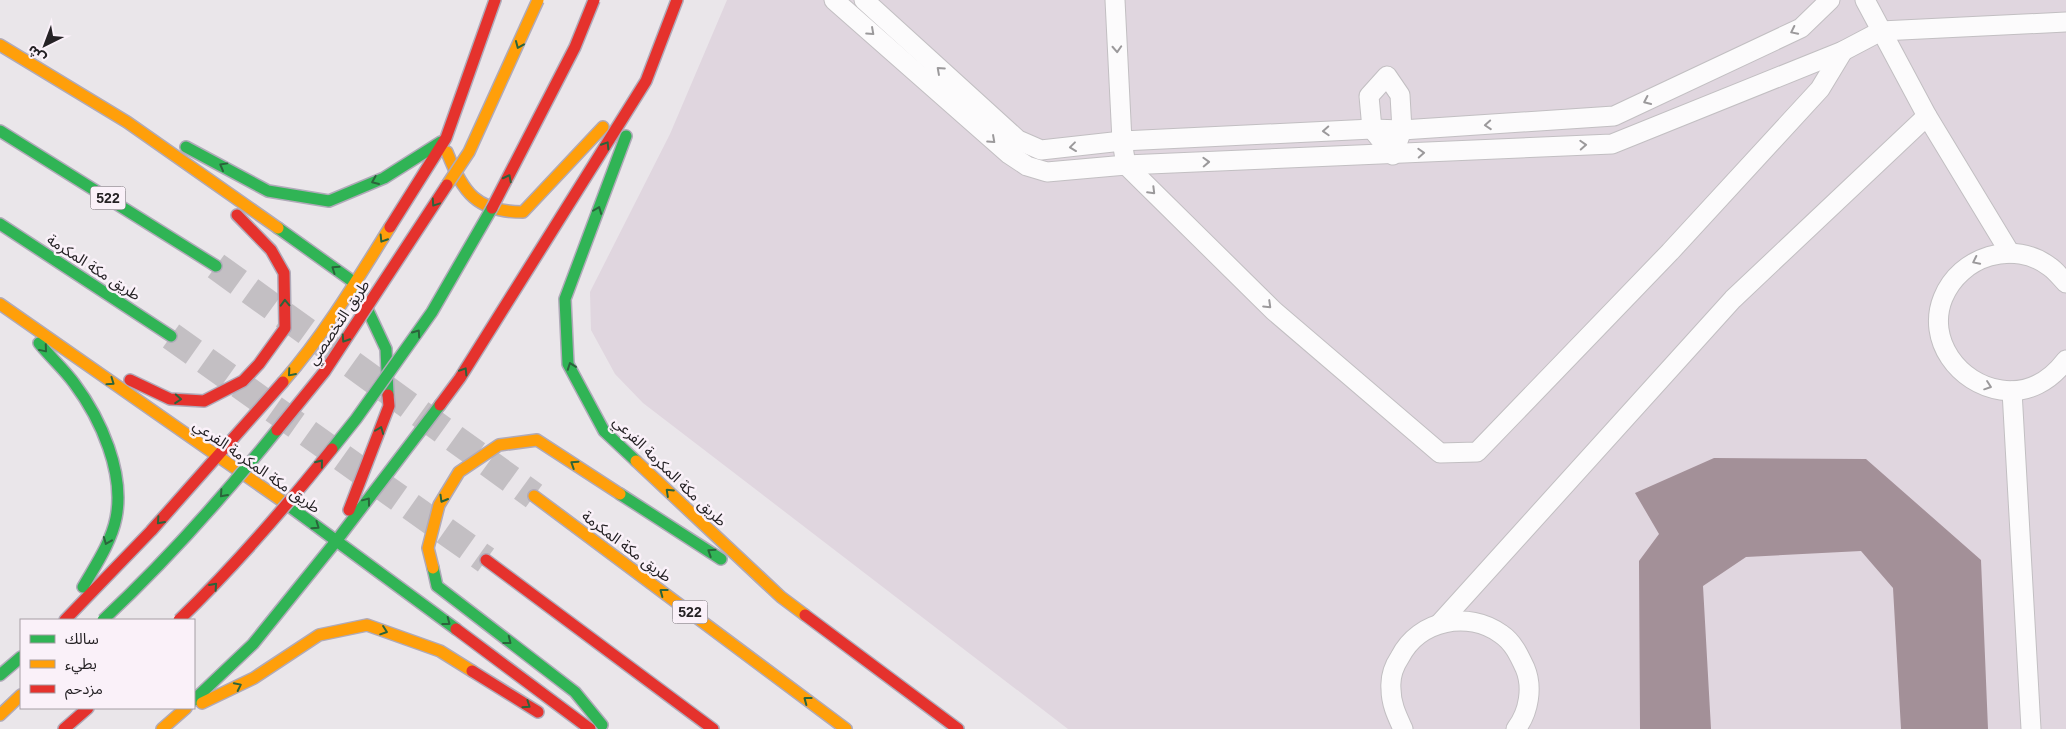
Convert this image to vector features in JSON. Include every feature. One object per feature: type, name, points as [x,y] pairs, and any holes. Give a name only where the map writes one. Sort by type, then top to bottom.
[{"type":"main road","points":[[65,619],[151,531],[218,458],[298,365],[355,283],[446,138],[495,0]]},
{"type":"main road","name":"طريق التخصصي","points":[[104,619],[132,593],[249,465],[324,370],[469,152],[538,0]]},
{"type":"main road","points":[[180,619],[207,593],[290,501],[356,419],[432,312],[502,190],[575,47],[594,0]]},
{"type":"main road","points":[[195,699],[253,644],[337,540],[460,378],[646,81],[677,0]]},
{"type":"main road","points":[[0,45],[127,122],[355,283],[386,349],[390,406],[337,540]]},
{"type":"main road","points":[[446,138],[446,150],[458,181],[477,202],[505,214],[523,212],[646,81]]},
{"type":"main road","name":"طريق مكة المكرمة الفرعي","points":[[646,81],[564,299],[568,364],[604,432],[781,598],[958,729]]},
{"type":"main road","points":[[127,122],[203,155],[268,191],[329,201],[384,178],[446,138]]},
{"type":"main road","points":[[12,312],[134,382],[170,399],[204,401],[243,381],[259,364],[285,328],[284,273],[271,250],[242,219],[127,122]]},
{"type":"main road","name":"522","points":[[0,131],[216,266]]},
{"type":"main road","name":"طريق مكة المكرمة","points":[[0,224],[172,336]]},
{"type":"main road","name":"طريق مكة المكرمة الفرعي","points":[[0,304],[337,540],[590,729]]},
{"type":"main road","points":[[12,312],[78,390],[108,449],[118,486],[116,518],[100,557],[65,619]]},
{"type":"main road","points":[[605,729],[575,692],[437,586],[428,548],[439,505],[459,472],[499,445],[537,440],[781,598]]},
{"type":"main road","name":"طريق مكة المكرمة","points":[[534,496],[846,729]]},
{"type":"main road","points":[[486,560],[713,729]]},
{"type":"main road","points":[[195,706],[254,678],[319,635],[367,625],[440,651],[551,720]]},
{"type":"main road","points":[[0,675],[20,658]]},
{"type":"main road","points":[[0,715],[20,697]]},
{"type":"main road","points":[[64,729],[87,709]]},
{"type":"main road","points":[[162,729],[182,711]]},
{"type":"lane","points":[[834,0],[1008,154],[1028,166],[1048,172],[1126,165],[1393,155],[1612,144],[1843,51],[1881,31],[2066,22]]},
{"type":"lane","points":[[864,0],[1018,140],[1041,150],[1122,141],[1372,129],[1402,130],[1614,116],[1801,28],[1830,0]]},
{"type":"lane","points":[[1114,0],[1122,141],[1126,165],[1274,311],[1440,453],[1477,452],[1670,252],[1820,89],[1843,51]]},
{"type":"lane","points":[[1865,0],[1927,116],[2010,253]]},
{"type":"lane","points":[[1387,76],[1400,95],[1402,130],[1393,155],[1372,129],[1369,96],[1387,76]]},
{"type":"lane","points":[[1403,729],[1394,710],[1390,688],[1394,667],[1404,648],[1415,637],[1440,623],[1733,299],[1927,116]]},
{"type":"lane","points":[[2066,284],[2050,267],[2031,256],[2010,253],[1988,255],[1969,265],[1953,280],[1943,299],[1939,321],[1942,342],[1952,362],[1967,377],[1988,388],[2012,392],[2036,386],[2056,373],[2066,360]]},
{"type":"lane","points":[[2012,392],[2031,729]]},
{"type":"lane","points":[[1440,623],[1461,620],[1483,624],[1502,634],[1518,652],[1528,674],[1529,699],[1522,721],[1516,729]]},
{"type":"shaded area","points":[[727,0],[2066,0],[2066,729],[1068,729],[643,403],[615,374],[591,330],[590,292],[670,134]]},
{"type":"building","points":[[1714,458],[1866,459],[1981,560],[1988,729],[1901,729],[1893,588],[1861,551],[1746,557],[1703,586],[1711,729],[1640,729],[1639,561],[1659,534],[1635,493]]},
{"type":"tunnel","points":[[216,266],[534,496]]},
{"type":"tunnel","points":[[171,336],[486,560]]},
{"type":"traffic: fast","points":[[0,131],[216,266]]},
{"type":"traffic: fast","points":[[626,136],[565,299],[568,364],[604,431],[636,461]]},
{"type":"traffic: fast","points":[[186,147],[268,191],[329,201],[384,178],[441,142]]},
{"type":"traffic: fast","points":[[332,449],[356,419],[432,312],[492,208]]},
{"type":"traffic: fast","points":[[0,224],[171,336]]},
{"type":"traffic: fast","points":[[278,228],[355,283],[386,349],[388,395]]},
{"type":"traffic: fast","points":[[39,343],[84,397],[102,430],[114,465],[118,501],[114,527],[102,554],[83,587]]},
{"type":"traffic: fast","points":[[195,699],[253,644],[337,540],[440,405]]},
{"type":"traffic: fast","points":[[104,619],[193,528],[277,430]]},
{"type":"traffic: fast","points":[[620,494],[721,559]]},
{"type":"traffic: fast","points":[[285,503],[456,629]]},
{"type":"traffic: fast","points":[[433,568],[437,586],[575,692],[602,725]]},
{"type":"traffic: fast","points":[[0,675],[20,658]]},
{"type":"traffic: slow","points":[[447,185],[469,152],[538,0]]},
{"type":"traffic: slow","points":[[0,45],[127,122],[278,228]]},
{"type":"traffic: slow","points":[[447,152],[459,179],[474,197],[483,204],[494,208],[523,212],[603,127]]},
{"type":"traffic: slow","points":[[283,382],[326,326],[390,227]]},
{"type":"traffic: slow","points":[[0,304],[285,503]]},
{"type":"traffic: slow","points":[[433,568],[428,548],[439,505],[459,472],[499,445],[537,440],[620,494]]},
{"type":"traffic: slow","points":[[636,461],[781,597],[805,615]]},
{"type":"traffic: slow","points":[[534,496],[846,729]]},
{"type":"traffic: slow","points":[[202,703],[254,678],[319,635],[367,625],[440,651],[472,671]]},
{"type":"traffic: slow","points":[[0,715],[20,696]]},
{"type":"traffic: slow","points":[[162,729],[185,709]]},
{"type":"traffic: jam","points":[[390,227],[446,138],[495,0]]},
{"type":"traffic: jam","points":[[492,208],[575,47],[594,0]]},
{"type":"traffic: jam","points":[[440,405],[460,378],[646,81],[677,0]]},
{"type":"traffic: jam","points":[[277,430],[325,371],[447,185]]},
{"type":"traffic: jam","points":[[130,380],[170,399],[204,401],[243,381],[259,364],[285,328],[284,273],[271,250],[237,215]]},
{"type":"traffic: jam","points":[[66,619],[151,531],[283,382]]},
{"type":"traffic: jam","points":[[349,510],[389,406],[388,395]]},
{"type":"traffic: jam","points":[[180,619],[258,537],[332,449]]},
{"type":"traffic: jam","points":[[486,560],[713,729]]},
{"type":"traffic: jam","points":[[805,615],[958,729]]},
{"type":"traffic: jam","points":[[456,629],[590,729]]},
{"type":"traffic: jam","points":[[472,671],[538,712]]},
{"type":"traffic: jam","points":[[64,729],[87,709]]}]
